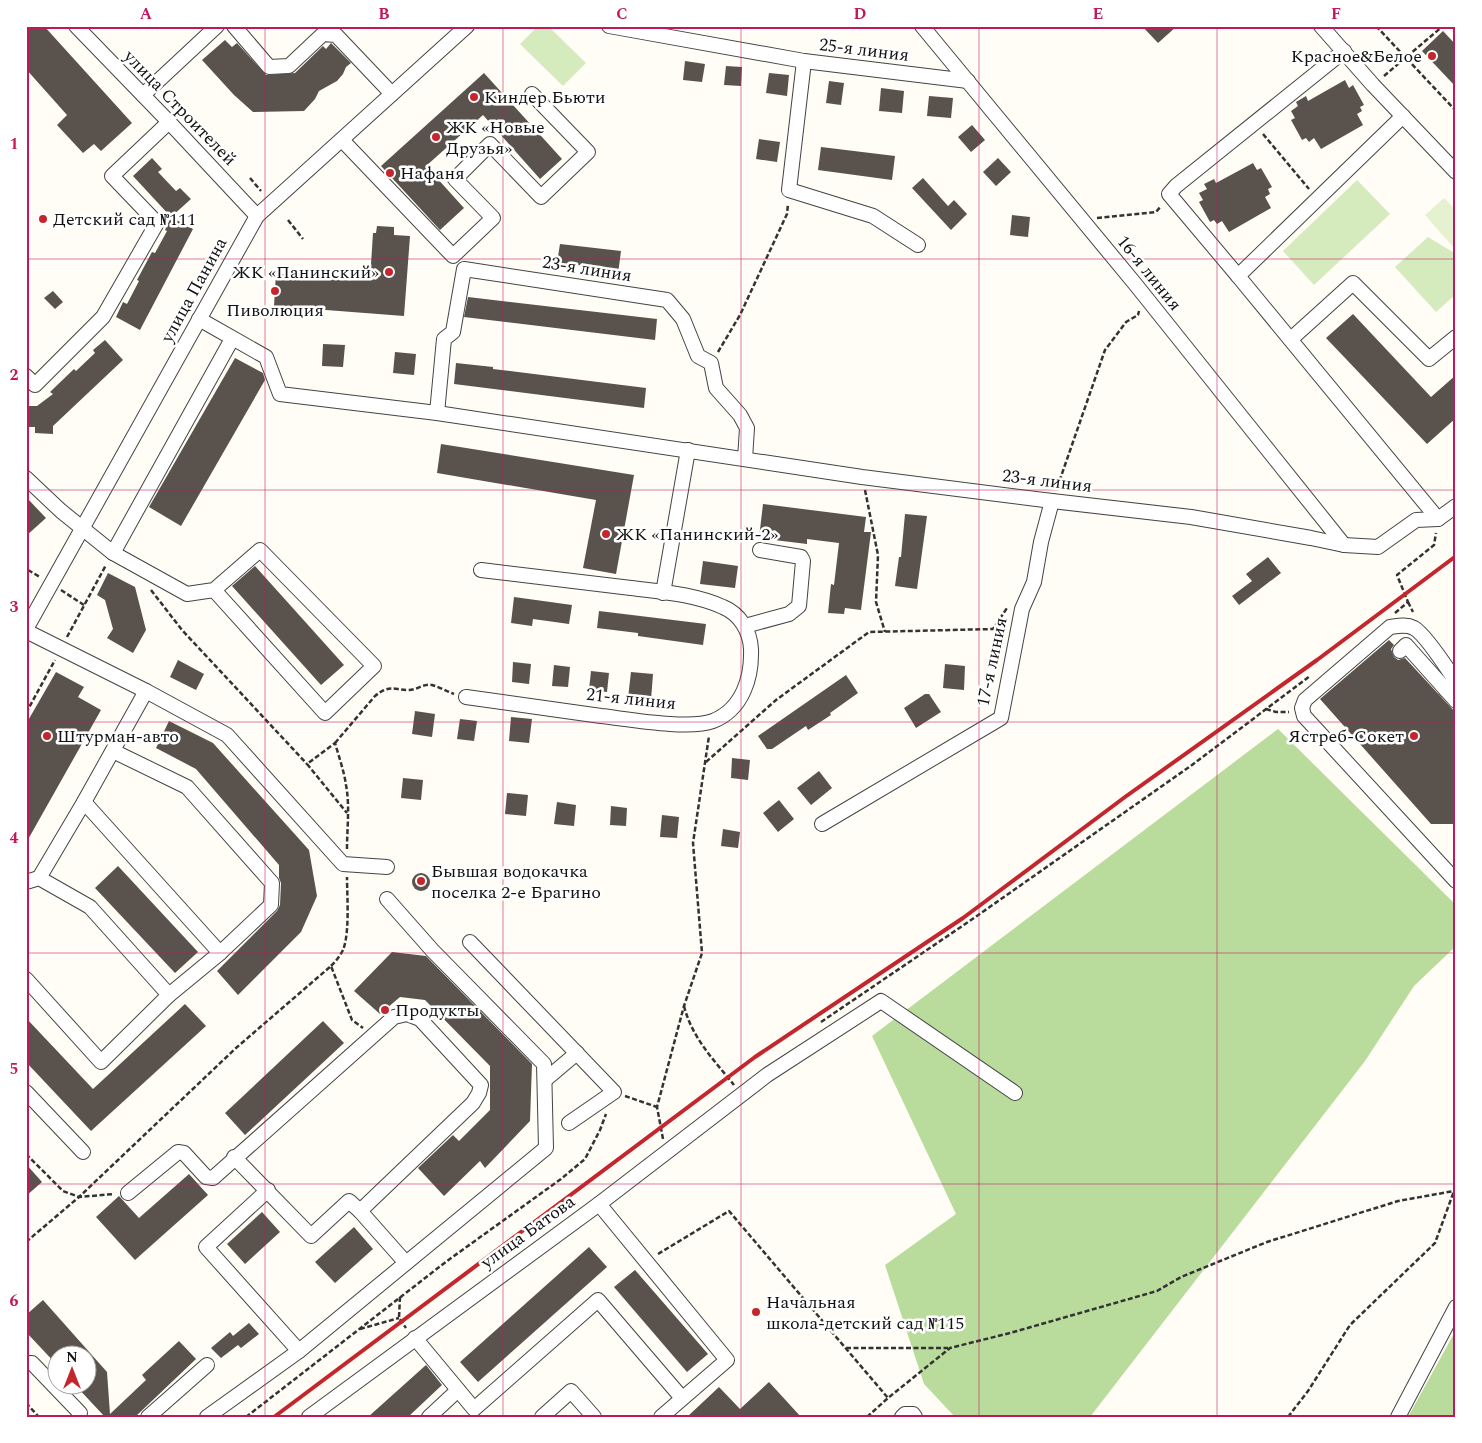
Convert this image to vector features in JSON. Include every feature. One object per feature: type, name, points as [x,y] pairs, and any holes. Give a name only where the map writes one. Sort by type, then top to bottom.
[{"type":"street","name":"улица Строителей","points":[[76,26],[257,216]]},
{"type":"street","points":[[143,95],[217,26]]},
{"type":"street","points":[[234,26],[269,67],[289,66],[323,34],[336,35],[392,94]]},
{"type":"street","name":"улица Панина","points":[[26,630],[257,216],[467,26]]},
{"type":"street","name":"25-я линия","points":[[609,26],[804,62],[968,81]]},
{"type":"street","name":"16-я линия","points":[[922,26],[1083,220],[1344,545]]},
{"type":"street","points":[[1321,26],[1373,85],[1456,172]]},
{"type":"street","points":[[1344,51],[1176,186],[1169,194],[1291,338],[1438,519]]},
{"type":"street","points":[[804,62],[789,190],[873,216],[918,245]]},
{"type":"street","points":[[342,140],[453,256],[493,218],[455,179],[490,144],[541,197],[588,152],[532,94]]},
{"type":"street","points":[[1238,276],[1404,116]]},
{"type":"street","points":[[26,376],[35,386],[103,317],[157,223],[112,176],[169,122]]},
{"type":"street","name":"23-я линия","points":[[437,413],[444,338],[454,332],[464,269],[667,300],[683,319],[698,356],[711,363]]},
{"type":"street","points":[[1291,338],[1353,283],[1429,359],[1456,337]]},
{"type":"street","name":"23-я линия","points":[[199,319],[266,357],[280,394],[437,413],[862,476],[1191,517],[1344,545]]},
{"type":"street","points":[[113,553],[232,338]]},
{"type":"street","points":[[711,363],[716,388],[740,415],[746,428],[745,460]]},
{"type":"street","points":[[663,593],[688,450]]},
{"type":"street","points":[[26,478],[82,529],[113,553],[187,594],[214,590],[260,550],[374,666],[325,713],[214,590]]},
{"type":"street","name":"17-я линия","points":[[822,824],[1000,718],[1022,609],[1034,582],[1041,542],[1052,501]]},
{"type":"street","points":[[1344,545],[1378,547],[1416,520],[1438,519],[1456,506]]},
{"type":"street","points":[[745,626],[789,614],[799,606],[803,561],[801,557],[760,550]]},
{"type":"street","points":[[481,570],[699,598],[725,607],[735,614],[745,626],[750,641],[750,674],[744,692],[722,716],[712,721]]},
{"type":"street","points":[[1456,701],[1452,684],[1423,637],[1414,628],[1401,625],[1390,627],[1305,700],[1302,708],[1304,716],[1456,881]]},
{"type":"street","points":[[26,630],[146,690],[226,735],[344,864],[387,867]]},
{"type":"street","points":[[1400,651],[1406,645],[1452,684]]},
{"type":"street","points":[[146,690],[84,802],[33,880],[90,907],[169,995]]},
{"type":"street","name":"21-я линия","points":[[466,697],[645,722],[680,724],[712,721]]},
{"type":"street","points":[[26,979],[101,1062],[169,995],[220,953],[271,905],[272,882],[187,787],[113,751]]},
{"type":"street","points":[[84,802],[220,953]]},
{"type":"street","points":[[207,1417],[299,1351],[546,1148],[544,1064],[432,950],[387,899]]},
{"type":"street","points":[[470,942],[614,1092],[569,1123]]},
{"type":"street","name":"улица Батова","points":[[309,1417],[599,1204],[767,1075],[881,1001],[1016,1093]]},
{"type":"street","points":[[128,1193],[178,1152],[184,1153],[209,1179],[213,1178],[375,1033],[394,1017],[407,1014],[420,1019],[481,1085],[479,1094],[473,1103],[360,1211]]},
{"type":"street","points":[[545,1080],[577,1053]]},
{"type":"street","points":[[26,1092],[83,1152]]},
{"type":"street","points":[[234,1158],[268,1190],[311,1236],[349,1201],[406,1263]]},
{"type":"street","points":[[268,1190],[206,1247],[299,1351]]},
{"type":"street","points":[[599,1204],[727,1360],[661,1417]]},
{"type":"street","points":[[415,1338],[477,1413],[598,1300],[682,1398]]},
{"type":"street","points":[[1398,1417],[1456,1307]]},
{"type":"street","points":[[26,1362],[32,1363],[80,1413]]},
{"type":"street","points":[[148,1417],[207,1365]]},
{"type":"street","points":[[429,1417],[458,1390]]},
{"type":"street","points":[[542,1417],[571,1391],[594,1417]]},
{"type":"street","points":[[902,1417],[905,1414],[913,1414],[915,1417]]},
{"type":"path","points":[[1376,26],[1456,112]]},
{"type":"path","points":[[1373,85],[1443,26]]},
{"type":"path","points":[[1255,124],[1318,200]]},
{"type":"path","points":[[250,178],[261,191]]},
{"type":"path","points":[[711,363],[740,315],[787,214],[789,190]]},
{"type":"path","points":[[1083,220],[1156,212],[1169,194]]},
{"type":"path","points":[[288,220],[303,238]]},
{"type":"path","points":[[1052,501],[1105,350],[1121,332],[1126,322],[1138,315],[1140,300],[1136,286]]},
{"type":"path","points":[[862,476],[878,555],[876,602],[885,632]]},
{"type":"path","points":[[1392,614],[1408,602],[1397,575],[1434,546],[1438,519]]},
{"type":"path","points":[[26,714],[113,553]]},
{"type":"path","points":[[149,588],[182,630],[307,764],[348,813]]},
{"type":"path","points":[[705,763],[776,700],[869,632],[993,629],[1010,604]]},
{"type":"path","points":[[821,1022],[974,918],[1151,793],[1313,674]]},
{"type":"path","points":[[307,764],[335,743],[375,696],[383,690],[396,688],[409,690],[433,685],[444,691],[466,697]]},
{"type":"path","points":[[1266,708],[1276,712],[1303,713]]},
{"type":"path","points":[[666,1153],[656,1107],[684,1006],[702,953],[693,843],[712,721]]},
{"type":"path","points":[[26,1242],[78,1197],[236,1048],[331,966],[344,949],[346,937],[348,813],[346,784],[335,743]]},
{"type":"path","points":[[331,966],[352,1020],[375,1033]]},
{"type":"path","points":[[684,1006],[694,1033],[706,1052],[742,1094]]},
{"type":"path","points":[[246,1417],[447,1261],[562,1179],[585,1159],[600,1130],[614,1092],[656,1107]]},
{"type":"path","points":[[26,1154],[63,1191],[78,1197],[128,1193]]},
{"type":"path","points":[[845,1348],[950,1348],[1010,1333],[1157,1291],[1181,1277],[1267,1242],[1398,1201],[1455,1191]]},
{"type":"path","points":[[1288,1417],[1308,1392],[1350,1325],[1435,1243],[1455,1191]]},
{"type":"path","points":[[646,1262],[729,1211],[888,1398]]},
{"type":"path","points":[[400,1297],[399,1318],[415,1338]]},
{"type":"path","points":[[358,1329],[399,1318]]},
{"type":"path","points":[[867,1417],[950,1348]]},
{"type":"path","points":[[26,1403],[39,1417]]},
{"type":"green space","points":[[538,26],[548,26],[586,63],[563,86],[520,44]]},
{"type":"green space","points":[[1357,180],[1390,214],[1314,285],[1283,251]]},
{"type":"green space","points":[[1444,198],[1456,210],[1456,246],[1454,248],[1425,215]]},
{"type":"green space","points":[[1428,237],[1456,254],[1456,294],[1436,312],[1395,267]]},
{"type":"green space","points":[[1278,729],[1456,905],[1456,946],[1414,986],[1365,1061],[1090,1417],[955,1417],[924,1384],[885,1265],[956,1214],[872,1036]]},
{"type":"green space","points":[[1456,1330],[1456,1417],[1408,1417]]},
{"type":"building","points":[[26,26],[44,26],[132,123],[101,151],[94,144],[83,153],[57,125],[67,115],[26,69]]},
{"type":"building","points":[[1142,26],[1177,26],[1158,43]]},
{"type":"building","points":[[1443,31],[1456,45],[1456,87],[1422,51]]},
{"type":"building","points":[[225,40],[232,47],[237,43],[266,75],[295,73],[323,46],[326,49],[331,43],[351,63],[337,81],[319,91],[315,99],[304,111],[253,112],[234,95],[202,60]]},
{"type":"building","points":[[685,61],[705,64],[702,82],[683,80]]},
{"type":"building","points":[[726,66],[742,67],[741,86],[724,85]]},
{"type":"building","name":"ЖК «Новые Друзья»","points":[[484,73],[562,159],[540,179],[483,115],[426,166],[464,208],[440,230],[381,166]]},
{"type":"building","points":[[769,73],[789,75],[787,96],[766,93]]},
{"type":"building","points":[[1345,80],[1349,88],[1353,85],[1364,105],[1360,107],[1362,111],[1357,114],[1363,125],[1321,149],[1314,138],[1309,142],[1306,138],[1302,140],[1291,120],[1295,118],[1291,111],[1298,106],[1296,102],[1306,96],[1308,101]]},
{"type":"building","points":[[829,81],[844,83],[841,105],[826,103]]},
{"type":"building","points":[[881,88],[904,91],[902,113],[879,111]]},
{"type":"building","points":[[929,96],[953,98],[951,118],[927,116]]},
{"type":"building","points":[[972,125],[985,140],[971,152],[958,137]]},
{"type":"building","points":[[759,139],[780,142],[777,162],[756,159]]},
{"type":"building","points":[[821,147],[895,156],[892,180],[818,170]]},
{"type":"building","points":[[152,158],[162,169],[158,172],[176,191],[180,188],[191,199],[171,217],[133,176]]},
{"type":"building","points":[[998,158],[1011,172],[996,186],[983,172]]},
{"type":"building","points":[[1253,163],[1257,170],[1261,168],[1272,187],[1268,189],[1270,194],[1265,197],[1271,208],[1229,232],[1222,221],[1217,224],[1214,220],[1210,222],[1199,202],[1203,200],[1199,193],[1207,189],[1204,184],[1214,179],[1216,183]]},
{"type":"building","points":[[923,178],[948,206],[954,200],[967,214],[951,230],[912,188]]},
{"type":"building","points":[[1012,215],[1030,217],[1028,237],[1010,235]]},
{"type":"building","points":[[171,217],[193,229],[140,330],[116,317],[123,302],[127,304],[152,252],[155,253],[167,231],[165,230]]},
{"type":"building","name":"ЖК «Панинский»","points":[[377,226],[394,227],[394,235],[410,236],[404,316],[274,306],[276,273],[292,275],[292,269],[308,270],[308,276],[370,280],[373,233],[376,233]]},
{"type":"building","points":[[560,244],[621,251],[618,274],[596,271],[597,267],[557,263]]},
{"type":"building","points":[[53,291],[63,302],[55,309],[44,298]]},
{"type":"building","points":[[468,297],[657,319],[655,340],[464,317]]},
{"type":"building","points":[[1353,314],[1431,397],[1456,375],[1456,418],[1427,444],[1326,338]]},
{"type":"building","points":[[105,340],[123,360],[53,426],[53,434],[35,433],[35,427],[26,427],[26,406],[37,406],[53,394],[50,392],[74,369],[76,371],[95,353],[93,350]]},
{"type":"building","points":[[323,344],[345,345],[343,367],[322,366]]},
{"type":"building","points":[[395,352],[416,354],[414,375],[393,373]]},
{"type":"building","points":[[235,358],[263,373],[265,380],[181,526],[149,507]]},
{"type":"building","points":[[456,363],[646,388],[644,408],[454,384]]},
{"type":"building","name":"ЖК «Панинский-2»","points":[[441,444],[634,475],[616,574],[583,568],[596,500],[437,473]]},
{"type":"building","points":[[26,497],[46,518],[26,536]]},
{"type":"building","points":[[763,504],[866,517],[864,532],[871,532],[861,610],[845,608],[844,614],[828,613],[831,584],[834,585],[839,543],[807,539],[807,544],[759,538]]},
{"type":"building","points":[[905,514],[927,516],[917,589],[895,586],[899,557],[901,557]]},
{"type":"building","points":[[1268,557],[1281,573],[1239,605],[1232,596],[1252,581],[1246,574]]},
{"type":"building","points":[[703,561],[738,566],[735,588],[700,584]]},
{"type":"building","points":[[255,566],[344,665],[321,685],[232,586]]},
{"type":"building","points":[[108,573],[135,587],[146,630],[133,653],[107,638],[113,629],[105,600],[97,595]]},
{"type":"building","points":[[514,597],[572,605],[569,624],[533,619],[532,626],[511,623]]},
{"type":"building","points":[[599,611],[706,624],[703,645],[638,636],[638,633],[597,628]]},
{"type":"building","points":[[1389,640],[1394,645],[1391,649],[1394,657],[1398,660],[1405,658],[1456,713],[1456,824],[1431,824],[1320,699]]},
{"type":"building","points":[[178,660],[204,674],[196,690],[170,677]]},
{"type":"building","points":[[513,662],[531,664],[529,684],[512,682]]},
{"type":"building","points":[[945,664],[965,666],[964,690],[943,688]]},
{"type":"building","points":[[554,665],[570,667],[568,687],[552,686]]},
{"type":"building","points":[[591,671],[609,673],[607,692],[589,690]]},
{"type":"building","points":[[56,672],[84,687],[78,697],[101,710],[26,843],[26,724]]},
{"type":"building","points":[[631,672],[653,674],[651,700],[628,698]]},
{"type":"building","points":[[846,675],[858,693],[830,713],[831,715],[808,730],[806,726],[772,749],[767,749],[758,736]]},
{"type":"building","points":[[925,694],[929,694],[941,712],[916,728],[904,708]]},
{"type":"building","points":[[415,711],[435,714],[432,737],[412,734]]},
{"type":"building","points":[[511,717],[532,719],[529,743],[509,741]]},
{"type":"building","points":[[460,719],[477,721],[474,741],[457,739]]},
{"type":"building","points":[[169,721],[213,743],[309,850],[317,896],[301,932],[238,995],[217,971],[277,911],[280,905],[281,883],[279,865],[196,769],[156,748]]},
{"type":"building","points":[[732,758],[750,760],[748,780],[731,778]]},
{"type":"building","points":[[819,771],[832,788],[811,805],[797,788]]},
{"type":"building","points":[[403,778],[423,780],[421,800],[401,798]]},
{"type":"building","points":[[507,793],[528,795],[526,816],[505,814]]},
{"type":"building","points":[[779,800],[794,819],[778,832],[763,813]]},
{"type":"building","points":[[557,802],[576,805],[574,826],[554,824]]},
{"type":"building","points":[[611,806],[627,808],[626,826],[610,825]]},
{"type":"building","points":[[662,815],[679,817],[677,838],[660,837]]},
{"type":"building","points":[[723,829],[740,832],[738,848],[721,846]]},
{"type":"building","points":[[118,866],[198,952],[175,973],[95,888]]},
{"type":"building","name":"Бывшая водокачка поселка 2-е Брагино","points":[[421,873],[427,876],[430,882],[427,888],[421,891],[415,888],[412,882],[415,876]]},
{"type":"building","points":[[392,952],[426,956],[532,1064],[530,1121],[485,1168],[480,1161],[444,1196],[418,1168],[453,1135],[459,1141],[490,1110],[490,1066],[425,1000],[400,997],[380,1014],[354,991]]},
{"type":"building","points":[[185,1004],[206,1026],[91,1131],[26,1062],[26,1018],[93,1089]]},
{"type":"building","points":[[323,1021],[344,1043],[245,1135],[225,1113]]},
{"type":"building","points":[[26,1164],[42,1182],[26,1196]]},
{"type":"building","points":[[189,1174],[208,1195],[135,1260],[96,1217],[119,1196],[139,1218]]},
{"type":"building","points":[[262,1212],[280,1232],[245,1264],[227,1244]]},
{"type":"building","points":[[354,1227],[373,1249],[335,1283],[315,1262]]},
{"type":"building","points":[[589,1247],[607,1267],[478,1382],[460,1362]]},
{"type":"building","points":[[635,1270],[708,1354],[687,1372],[614,1287]]},
{"type":"building","points":[[43,1300],[84,1346],[48,1346],[48,1355],[26,1332],[26,1315]]},
{"type":"building","points":[[249,1323],[259,1334],[241,1348],[238,1345],[221,1358],[211,1348],[230,1332],[233,1336]]},
{"type":"building","points":[[179,1341],[196,1359],[135,1417],[105,1417],[85,1396],[98,1396],[98,1362],[107,1372],[110,1414],[146,1380],[142,1375]]},
{"type":"building","points":[[426,1365],[442,1385],[408,1417],[368,1417]]},
{"type":"building","points":[[769,1382],[801,1417],[687,1417],[719,1387],[740,1409]]},
{"type":"railway","points":[[274,1417],[755,1057],[963,918],[1125,797],[1317,660],[1456,556]]},
{"type":"place","name":"Красное&Белое","points":[[1432,56]]},
{"type":"place","name":"Киндер Бьюти","points":[[474,97]]},
{"type":"place","name":"ЖК «Новые Друзья»","points":[[436,137]]},
{"type":"place","name":"Нафаня","points":[[390,173]]},
{"type":"place","name":"Детский сад №111","points":[[43,219]]},
{"type":"place","name":"ЖК «Панинский»","points":[[389,272]]},
{"type":"place","name":"Пиволюция","points":[[275,291]]},
{"type":"place","name":"ЖК «Панинский-2»","points":[[606,534]]},
{"type":"place","name":"Штурман-авто","points":[[47,736]]},
{"type":"place","name":"Ястреб-Сокет","points":[[1414,736]]},
{"type":"place","name":"Бывшая водокачка поселка 2-е Брагино","points":[[421,881]]},
{"type":"place","name":"Продукты","points":[[385,1010]]},
{"type":"place","name":"Начальная школа-детский сад №115","points":[[756,1312]]}]
